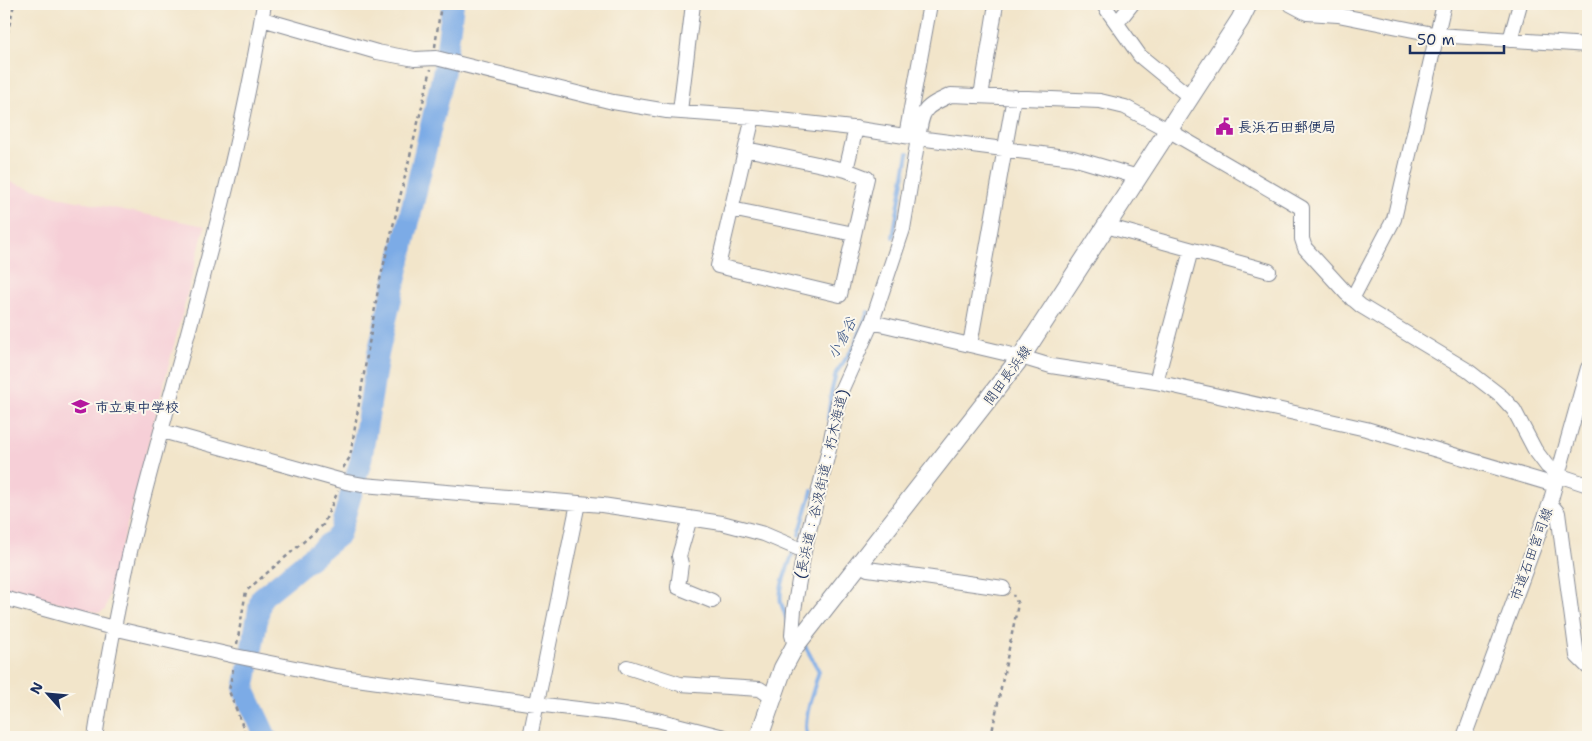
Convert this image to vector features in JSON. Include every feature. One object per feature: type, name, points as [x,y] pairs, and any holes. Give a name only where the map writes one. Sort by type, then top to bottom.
[{"type":"main road","name":"間田長浜線","points":[[759,737],[783,668],[795,646],[1022,357],[1240,20],[1248,4]]},
{"type":"street","points":[[95,737],[113,628],[136,526],[236,151],[264,4]]},
{"type":"street","points":[[680,111],[694,4]]},
{"type":"street","points":[[912,137],[930,4]]},
{"type":"street","points":[[981,96],[996,4]]},
{"type":"street","points":[[1103,4],[1140,56],[1190,97]]},
{"type":"street","points":[[1117,23],[1132,4]]},
{"type":"street","points":[[1290,4],[1307,13],[1338,15],[1438,35],[1588,45]]},
{"type":"street","points":[[1352,299],[1394,219],[1444,4]]},
{"type":"street","points":[[1510,40],[1520,4]]},
{"type":"street","points":[[262,19],[377,52],[415,59],[435,58],[454,62],[613,102],[680,111],[856,128],[1073,158],[1138,177]]},
{"type":"street","points":[[912,137],[922,114],[932,104],[951,95],[1100,101],[1124,107],[1168,130],[1302,208],[1302,239],[1305,248],[1347,294],[1361,306],[1467,370],[1502,396],[1514,410],[1535,450],[1556,480]]},
{"type":"street","points":[[970,345],[1014,97]]},
{"type":"street","points":[[746,149],[846,170],[867,178],[840,295],[718,266],[753,117]]},
{"type":"street","points":[[846,170],[856,128]]},
{"type":"street","name":"(長浜道：谷汲街道：朽木海道)","points":[[795,646],[792,635],[794,610],[804,551],[829,449],[840,394],[872,322],[903,229],[912,137]]},
{"type":"street","points":[[731,209],[854,234]]},
{"type":"street","points":[[1106,226],[1269,271]]},
{"type":"street","points":[[1156,382],[1191,250]]},
{"type":"street","points":[[872,322],[1022,357],[1051,366],[1156,382],[1366,429],[1556,480],[1588,484]]},
{"type":"street","name":"市道石田宮司線","points":[[1464,737],[1550,503],[1588,368]]},
{"type":"street","points":[[162,431],[342,481],[363,485],[602,505],[690,518],[722,523],[764,534],[804,551]]},
{"type":"street","points":[[530,737],[578,503]]},
{"type":"street","points":[[1550,503],[1558,514],[1577,656],[1588,667]]},
{"type":"street","points":[[690,518],[679,556],[681,564],[678,587],[712,601]]},
{"type":"street","points":[[860,564],[868,569],[1003,588]]},
{"type":"street","points":[[4,598],[113,628],[235,656],[335,676],[657,720],[724,737]]},
{"type":"street","points":[[627,667],[680,684],[760,689],[773,698]]},
{"type":"path","points":[[4,49],[14,4]]},
{"type":"path","points":[[247,737],[229,691],[246,591],[323,525],[350,457],[380,284],[435,58],[441,4]]},
{"type":"path","points":[[991,737],[1018,604],[1013,595],[1003,588]]},
{"type":"shaded area","name":"市立東中学校","points":[[4,180],[67,199],[205,226],[105,610],[99,613],[4,588]]},
{"type":"waterway","points":[[252,648],[261,598],[339,535],[361,460],[378,354],[444,70],[453,4]]},
{"type":"waterway","name":"小倉谷","points":[[893,237],[908,153]]},
{"type":"waterway","name":"小倉谷","points":[[828,419],[836,373],[854,347],[868,312]]},
{"type":"waterway","name":"小倉谷","points":[[799,535],[812,491]]},
{"type":"waterway","name":"小倉谷","points":[[787,622],[780,597],[792,555]]},
{"type":"waterway","name":"小倉谷","points":[[805,646],[819,671],[809,704],[806,722],[806,730],[808,736],[811,737]]},
{"type":"waterway","points":[[248,669],[244,690],[266,737]]},
{"type":"place","name":"長浜石田郵便局","points":[[1224,127]]},
{"type":"place","name":"市立東中学校","points":[[81,407]]}]
